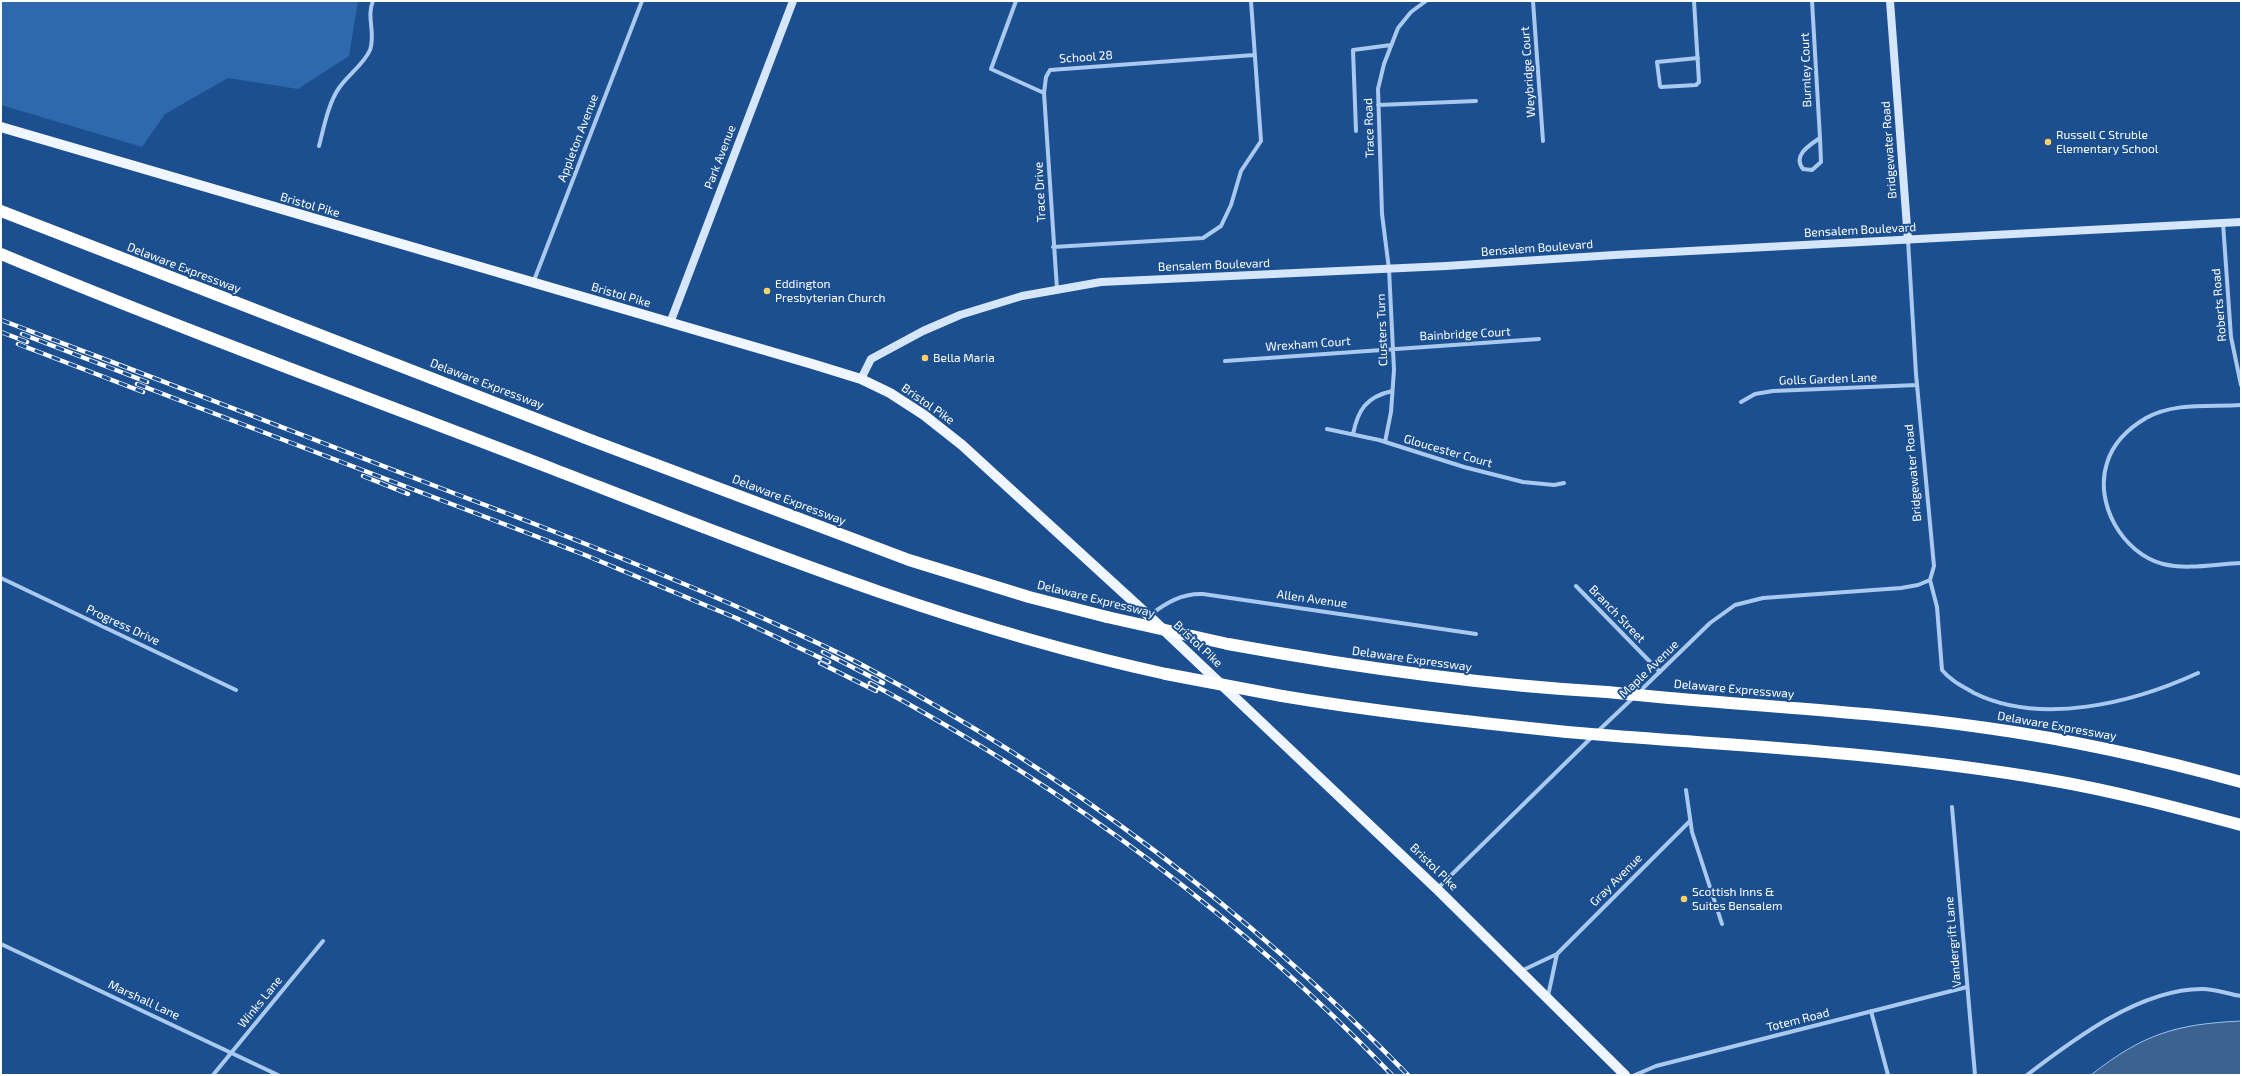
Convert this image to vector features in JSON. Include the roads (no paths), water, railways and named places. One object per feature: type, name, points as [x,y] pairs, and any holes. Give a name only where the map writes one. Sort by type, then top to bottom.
[{"type":"highway","name":"Delaware Expressway","points":[[1,211],[581,436],[909,560],[1021,594],[1107,617],[1228,644],[1299,657],[1434,677],[1844,713],[1989,728],[2120,752],[2241,782]]},
{"type":"highway","points":[[1,254],[306,374],[873,591],[978,626],[1054,647],[1166,674],[1361,710],[1567,732],[1892,759],[2025,776],[2134,798],[2241,825]]},
{"type":"main road","name":"Park Avenue","points":[[670,322],[793,1]]},
{"type":"main road","name":"Bridgewater Road","points":[[1890,1],[1908,240]]},
{"type":"main road","name":"Bristol Pike","points":[[1,127],[861,379],[901,399],[941,428],[1150,616],[1437,889],[1625,1075]]},
{"type":"main road","name":"Bensalem Boulevard","points":[[861,379],[871,359],[923,331],[960,315],[994,304],[1057,289],[1120,280],[1390,269],[2241,222]]},
{"type":"street","points":[[319,146],[334,96],[365,58],[372,45],[370,10],[373,1]]},
{"type":"street","name":"Appleton Avenue","points":[[533,283],[642,1]]},
{"type":"street","points":[[1016,1],[991,69],[1044,93]]},
{"type":"street","points":[[1053,247],[1204,238],[1222,226],[1231,205],[1241,171],[1261,141],[1251,1]]},
{"type":"street","name":"Trace Road","points":[[1390,269],[1382,214],[1378,105],[1379,82],[1398,28],[1406,16],[1424,1]]},
{"type":"street","name":"Weybridge Court","points":[[1533,1],[1543,141]]},
{"type":"street","points":[[1694,1],[1698,58],[1698,84],[1660,86],[1657,62],[1698,58]]},
{"type":"street","name":"Burnley Court","points":[[1812,1],[1820,138],[1821,162],[1817,167],[1807,170],[1802,166],[1800,156],[1804,149],[1820,138]]},
{"type":"street","points":[[1356,131],[1353,50],[1391,45]]},
{"type":"street","name":"School 28","points":[[1044,93],[1046,77],[1050,70],[1254,55]]},
{"type":"street","name":"Trace Drive","points":[[1044,93],[1053,247],[1057,289]]},
{"type":"street","points":[[1378,105],[1476,101]]},
{"type":"street","name":"Roberts Road","points":[[2223,223],[2231,337],[2241,385]]},
{"type":"street","name":"Bridgewater Road","points":[[1908,240],[1917,385],[1934,566],[1930,580],[1937,607],[1942,670],[1958,685],[1989,700],[2022,707],[2060,710],[2138,696],[2198,673]]},
{"type":"street","name":"Clusters Turn","points":[[1385,442],[1391,412],[1392,391],[1390,269]]},
{"type":"street","name":"Bainbridge Court","points":[[1392,348],[1539,339]]},
{"type":"street","name":"Wrexham Court","points":[[1225,361],[1392,348]]},
{"type":"street","name":"Golls Garden Lane","points":[[1741,402],[1755,394],[1773,391],[1917,385]]},
{"type":"street","points":[[1353,434],[1357,414],[1362,407],[1379,396],[1392,391]]},
{"type":"street","points":[[2241,405],[2196,406],[2166,410],[2147,418],[2133,427],[2119,442],[2107,463],[2105,486],[2109,512],[2115,526],[2130,544],[2150,559],[2170,565],[2241,562]]},
{"type":"street","name":"Gloucester Court","points":[[1327,429],[1385,442],[1464,467],[1523,482],[1554,485],[1564,483]]},
{"type":"street","name":"Progress Drive","points":[[1,578],[236,690]]},
{"type":"street","name":"Maple Avenue","points":[[1437,889],[1710,623],[1735,605],[1763,598],[1901,588],[1918,585],[1930,580]]},
{"type":"street","name":"Branch Street","points":[[1576,586],[1660,672]]},
{"type":"street","name":"Allen Avenue","points":[[1150,616],[1176,599],[1191,594],[1203,594],[1476,634]]},
{"type":"street","points":[[1686,790],[1690,821],[1722,924]]},
{"type":"street","name":"Vandergrift Lane","points":[[1952,806],[1975,1075]]},
{"type":"street","name":"Gray Avenue","points":[[1521,971],[1557,954],[1690,821]]},
{"type":"street","name":"Winks Lane","points":[[212,1075],[323,941]]},
{"type":"street","name":"Marshall Lane","points":[[1,944],[230,1054],[278,1075]]},
{"type":"street","points":[[1548,998],[1557,954]]},
{"type":"street","name":"Totem Road","points":[[1635,1075],[1656,1066],[1967,987]]},
{"type":"street","points":[[2027,1075],[2103,1023],[2151,998],[2202,989],[2241,996]]},
{"type":"street","points":[[1871,1012],[1888,1075]]},
{"type":"railway","points":[[1,320],[607,552],[756,615],[866,667],[942,709],[1014,753],[1085,800],[1153,850],[1219,902],[1284,957],[1347,1014],[1408,1075]]},
{"type":"railway","points":[[1,332],[27,342]]},
{"type":"railway","points":[[22,334],[147,382]]},
{"type":"railway","points":[[18,344],[143,392]]},
{"type":"railway","points":[[137,384],[585,555],[736,618],[829,662]]},
{"type":"railway","points":[[363,476],[408,494]]},
{"type":"railway","points":[[823,652],[883,683]]},
{"type":"railway","points":[[820,663],[876,691]]},
{"type":"railway","points":[[870,683],[942,723],[1012,765],[1147,858],[1274,962],[1334,1017],[1392,1075]]},
{"type":"place","name":"Russell C Struble Elementary School","points":[[2048,142]]},
{"type":"place","name":"Eddington Presbyterian Church","points":[[767,291]]},
{"type":"place","name":"Bella Maria","points":[[925,358]]},
{"type":"place","name":"Scottish Inns & Suites Bensalem","points":[[1684,899]]}]
